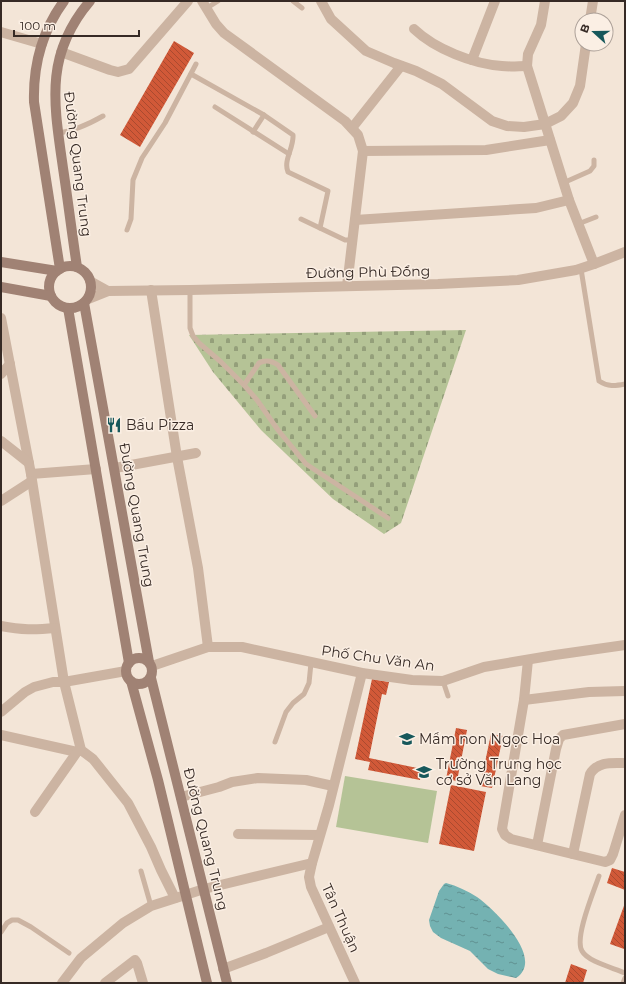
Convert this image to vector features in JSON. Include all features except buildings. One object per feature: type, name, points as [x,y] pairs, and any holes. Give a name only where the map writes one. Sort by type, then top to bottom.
[{"type":"main road","points":[[58,270],[34,102],[33,83],[42,44],[52,20],[64,1]]},
{"type":"main road","name":"Đường Quang Trung","points":[[77,267],[54,100],[55,83],[61,52],[70,29],[79,14],[90,1]]},
{"type":"main road","points":[[1,262],[58,270]]},
{"type":"main road","points":[[68,266],[77,267],[86,272],[90,281],[91,290],[86,301],[79,306],[68,308],[57,304],[51,296],[49,289],[52,276],[58,270],[68,266]]},
{"type":"main road","points":[[1,287],[51,296]]},
{"type":"main road","name":"Đường Quang Trung","points":[[86,301],[150,664]]},
{"type":"main road","points":[[68,308],[128,667],[127,676],[136,684],[147,682],[151,678],[153,672],[150,664],[140,658],[135,659],[128,667]]},
{"type":"main road","name":"Đường Quang Trung","points":[[151,678],[227,983]]},
{"type":"main road","points":[[131,681],[158,780],[207,983]]},
{"type":"street","points":[[61,52],[110,70],[118,72],[129,69],[188,1]]},
{"type":"street","points":[[321,1],[331,18],[366,51],[416,71],[442,84],[492,121],[507,126],[524,127],[545,124],[561,116],[573,103],[580,86],[585,52]]},
{"type":"street","points":[[472,60],[495,1]]},
{"type":"street","points":[[545,1],[541,25],[528,54],[528,66],[568,200],[594,264]]},
{"type":"street","points":[[591,12],[593,1]]},
{"type":"street","points":[[204,4],[216,24],[224,33],[345,121],[358,135],[363,151],[347,286]]},
{"type":"street","points":[[414,29],[423,38],[448,51],[472,60],[501,66],[528,66]]},
{"type":"street","points":[[1,32],[42,44]]},
{"type":"street","points":[[352,128],[401,66]]},
{"type":"street","points":[[363,151],[486,150],[550,140]]},
{"type":"street","points":[[355,220],[536,208],[568,200]]},
{"type":"street","name":"Đường Phù Đổng","points":[[86,301],[108,291],[347,286],[518,280],[581,269],[625,252]]},
{"type":"street","points":[[90,281],[108,291]]},
{"type":"street","points":[[151,290],[177,457],[198,568],[208,647]]},
{"type":"street","points":[[1,318],[4,369],[32,477],[64,682],[79,751],[34,812]]},
{"type":"street","points":[[1,441],[29,463]]},
{"type":"street","points":[[115,468],[196,453]]},
{"type":"street","points":[[1,501],[32,477],[96,469]]},
{"type":"street","points":[[1,626],[18,630],[34,631],[55,628]]},
{"type":"street","name":"Phố Chu Văn An","points":[[150,664],[208,647],[242,647],[362,673],[412,680],[444,681],[484,667],[625,645]]},
{"type":"street","points":[[528,660],[524,700],[502,829],[505,835],[511,839],[605,862],[610,860],[613,854],[625,815]]},
{"type":"street","points":[[1,712],[25,692],[34,687],[53,682],[64,682],[128,667]]},
{"type":"street","name":"Tân Thuận","points":[[355,983],[311,887],[310,877],[312,863],[329,805],[362,673]]},
{"type":"street","points":[[524,700],[589,692],[625,691]]},
{"type":"street","points":[[537,845],[559,740],[564,735],[569,733],[625,724]]},
{"type":"street","points":[[1,735],[79,751],[93,760],[128,803],[175,898]]},
{"type":"street","points":[[574,854],[590,774],[593,768],[605,763],[625,764]]},
{"type":"street","points":[[181,797],[232,782],[258,778],[306,780],[333,786]]},
{"type":"street","points":[[238,834],[320,835]]},
{"type":"street","points":[[67,981],[81,958],[123,923],[151,906],[204,889],[312,863]]},
{"type":"street","points":[[223,969],[266,953],[329,926]]},
{"type":"street","points":[[105,983],[135,960],[143,983]]},
{"type":"lane","points":[[204,4],[218,1]]},
{"type":"lane","points":[[293,1],[302,8]]},
{"type":"lane","points":[[127,230],[131,218],[133,180],[142,158],[165,124],[196,64]]},
{"type":"lane","points":[[191,74],[264,115],[293,135],[293,142],[286,168],[288,172],[328,191],[320,228]]},
{"type":"lane","points":[[214,107],[289,154]]},
{"type":"lane","points":[[253,132],[264,115]]},
{"type":"lane","points":[[58,133],[91,124],[103,116]]},
{"type":"lane","points":[[563,183],[590,171],[594,166],[594,160]]},
{"type":"lane","points":[[578,224],[596,217]]},
{"type":"lane","points":[[301,219],[345,240],[352,240]]},
{"type":"lane","points":[[581,269],[599,381],[606,385],[614,386],[625,384]]},
{"type":"lane","points":[[190,290],[190,328],[193,336],[257,400],[278,430],[306,464],[388,518]]},
{"type":"lane","points":[[244,386],[259,363],[263,361],[271,361],[278,365],[315,416]]},
{"type":"lane","points":[[275,742],[286,712],[293,703],[304,694],[309,683],[311,662]]},
{"type":"lane","points":[[444,681],[448,696]]},
{"type":"lane","points":[[141,871],[151,906]]},
{"type":"lane","points":[[599,876],[582,926],[580,939],[581,950],[592,960],[625,973]]},
{"type":"lane","points":[[1,932],[7,923],[12,920],[18,920],[69,953]]},
{"type":"lane","points":[[623,983],[625,978]]},
{"type":"green space","points":[[466,330],[401,523],[384,534],[333,499],[261,430],[213,372],[189,335]]},
{"type":"green space","points":[[345,776],[437,791],[428,843],[336,827]]},
{"type":"water","points":[[446,883],[470,893],[485,903],[505,923],[514,935],[521,947],[525,959],[524,970],[516,978],[498,974],[488,969],[470,951],[441,938],[433,932],[429,920],[439,891]]},
{"type":"place","name":"Bấu Pizza","points":[[114,425]]},
{"type":"place","name":"Mầm non Ngọc Hoa","points":[[407,739]]},
{"type":"place","name":"Trường Trung học cơ sở Văn Lang","points":[[424,772]]}]
